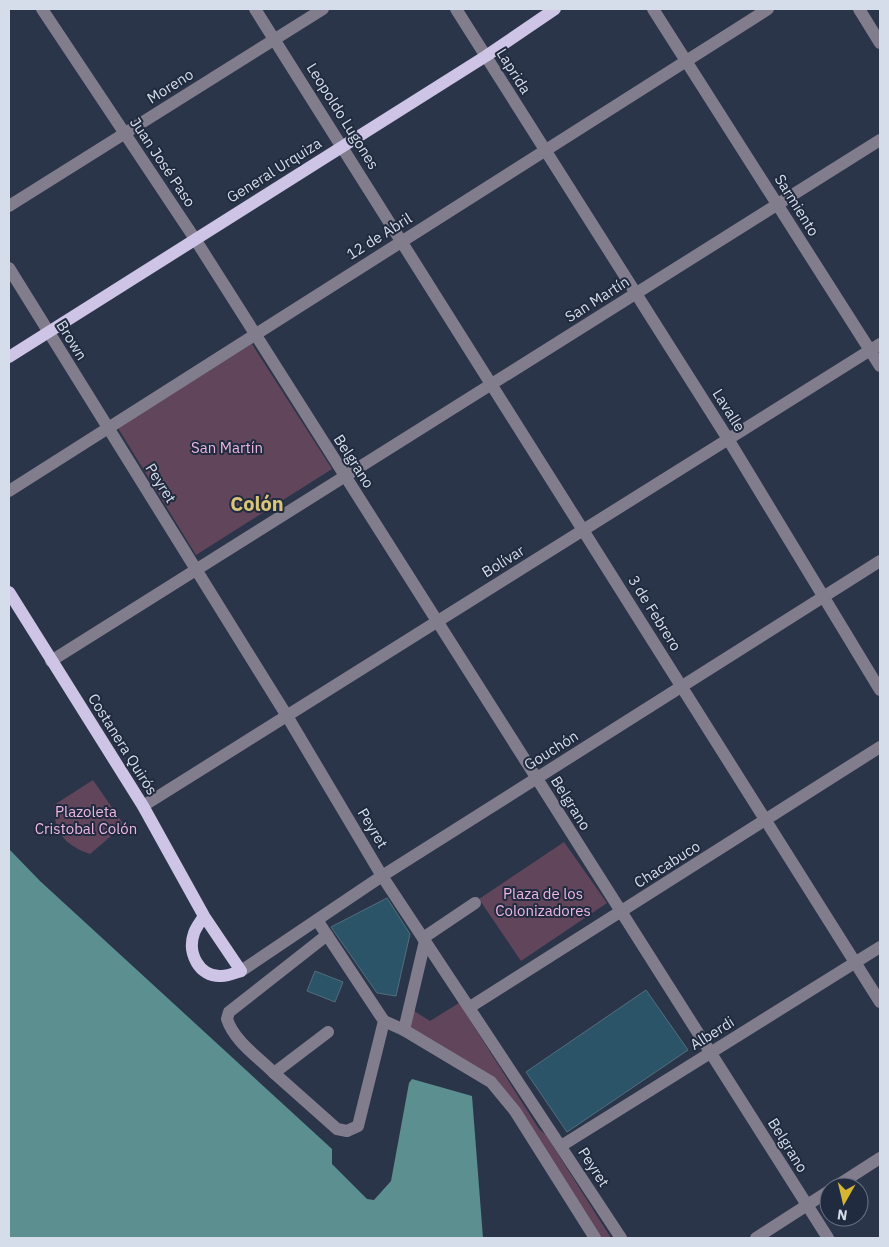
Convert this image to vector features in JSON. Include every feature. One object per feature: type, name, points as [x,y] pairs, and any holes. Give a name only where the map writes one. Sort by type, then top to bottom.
[{"type":"main road","name":"General Urquiza","points":[[9,357],[486,56],[555,9]]},
{"type":"main road","name":"Costanera Quirós","points":[[9,592],[143,806],[204,916],[241,971]]},
{"type":"main road","points":[[204,916],[194,934],[192,953],[198,967],[213,976],[223,977],[241,971]]},
{"type":"street","name":"Juan José Paso","points":[[42,9],[195,240],[254,335]]},
{"type":"street","name":"Leopoldo Lugones","points":[[255,9],[403,240]]},
{"type":"street","name":"Moreno","points":[[9,206],[323,9]]},
{"type":"street","name":"Laprida","points":[[456,9],[545,150]]},
{"type":"street","name":"Sarmiento","points":[[653,9],[778,204],[875,347],[880,366]]},
{"type":"street","name":"12 de Abril","points":[[9,491],[768,9]]},
{"type":"street","points":[[859,9],[880,43]]},
{"type":"street","name":"San Martín","points":[[51,661],[880,140]]},
{"type":"street","name":"Lavalle","points":[[545,150],[728,439],[822,598],[880,690]]},
{"type":"street","name":"3 de Febrero","points":[[403,240],[880,1002]]},
{"type":"street","name":"Brown","points":[[9,268],[108,428]]},
{"type":"street","name":"Belgrano","points":[[254,335],[828,1238]]},
{"type":"street","name":"Bolívar","points":[[143,806],[875,347]]},
{"type":"street","name":"Peyret","points":[[108,428],[287,716],[382,876],[621,1238]]},
{"type":"street","name":"Gouchón","points":[[241,971],[382,876],[880,561]]},
{"type":"street","name":"Chacabuco","points":[[470,1008],[767,821],[880,747]]},
{"type":"street","points":[[404,1030],[424,939],[475,904]]},
{"type":"street","points":[[317,920],[384,1021],[404,1030],[491,1082],[515,1111],[596,1238]]},
{"type":"street","points":[[327,935],[230,1012],[226,1020],[230,1029],[274,1073],[337,1129],[347,1131],[358,1126],[384,1021]]},
{"type":"street","name":"Alberdi","points":[[561,1146],[880,947]]},
{"type":"street","points":[[274,1073],[328,1032]]},
{"type":"street","points":[[851,1177],[880,1158]]},
{"type":"street","points":[[756,1238],[819,1197]]},
{"type":"green space","name":"San Martín","points":[[252,344],[332,469],[196,555],[118,428]]},
{"type":"green space","name":"Plazoleta Cristobal Colón","points":[[93,780],[124,825],[90,854],[73,846],[62,836],[56,823],[54,805]]},
{"type":"green space","name":"Plaza de los Colonizadores","points":[[564,842],[607,903],[521,961],[479,899]]},
{"type":"green space","points":[[459,1003],[611,1238],[601,1238],[517,1107],[407,1027],[411,1009],[430,1021]]},
{"type":"shaded area","points":[[9,849],[40,881],[332,1149],[332,1164],[367,1199],[374,1200],[391,1181],[409,1083],[412,1079],[472,1096],[483,1238],[9,1238]]},
{"type":"building","points":[[387,898],[410,934],[396,996],[377,993],[331,927]]},
{"type":"building","points":[[315,971],[343,982],[335,1002],[307,991]]},
{"type":"building","points":[[646,990],[688,1050],[567,1132],[526,1072]]},
{"type":"district","name":"Colón","points":[[257,503]]}]
